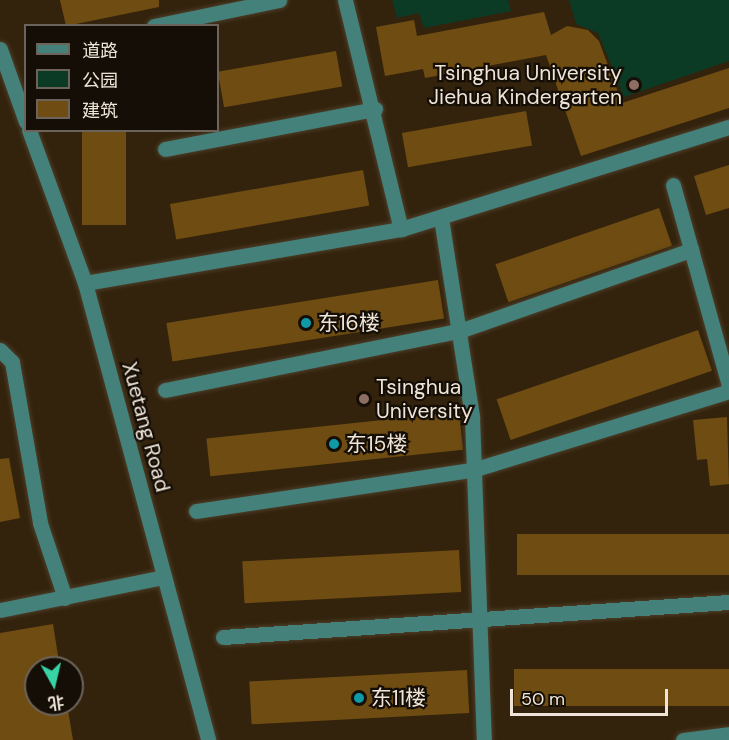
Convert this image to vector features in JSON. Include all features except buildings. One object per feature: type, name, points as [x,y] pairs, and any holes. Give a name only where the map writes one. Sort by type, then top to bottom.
[{"type":"street","points":[[164,24],[279,0]]},
{"type":"street","points":[[345,0],[375,109],[400,229]]},
{"type":"street","points":[[1,58],[24,117]]},
{"type":"street","points":[[165,149],[375,109]]},
{"type":"street","points":[[85,282],[400,229],[729,127]]},
{"type":"street","name":"Xuetang Road","points":[[30,132],[85,282],[208,740]]},
{"type":"street","points":[[673,185],[729,385]]},
{"type":"street","points":[[441,218],[462,330],[476,469],[483,621],[484,740]]},
{"type":"street","points":[[165,390],[462,330],[691,250]]},
{"type":"street","points":[[0,351],[12,362],[40,523],[65,598]]},
{"type":"street","points":[[196,512],[476,469],[729,391]]},
{"type":"street","points":[[0,610],[164,577]]},
{"type":"street","points":[[223,637],[483,621],[729,602]]},
{"type":"street","points":[[683,740],[729,734]]},
{"type":"green space","points":[[392,0],[508,0],[511,11],[424,28],[419,13],[397,18]]},
{"type":"green space","points":[[569,0],[729,0],[729,61],[624,97],[598,33],[576,24]]},
{"type":"place","name":"Tsinghua University Jiehua Kindergarten","points":[[634,85]]},
{"type":"place","name":"东16楼","points":[[306,323]]},
{"type":"place","name":"Tsinghua University","points":[[364,399]]},
{"type":"place","name":"东15楼","points":[[334,444]]},
{"type":"place","name":"东11楼","points":[[359,698]]}]
